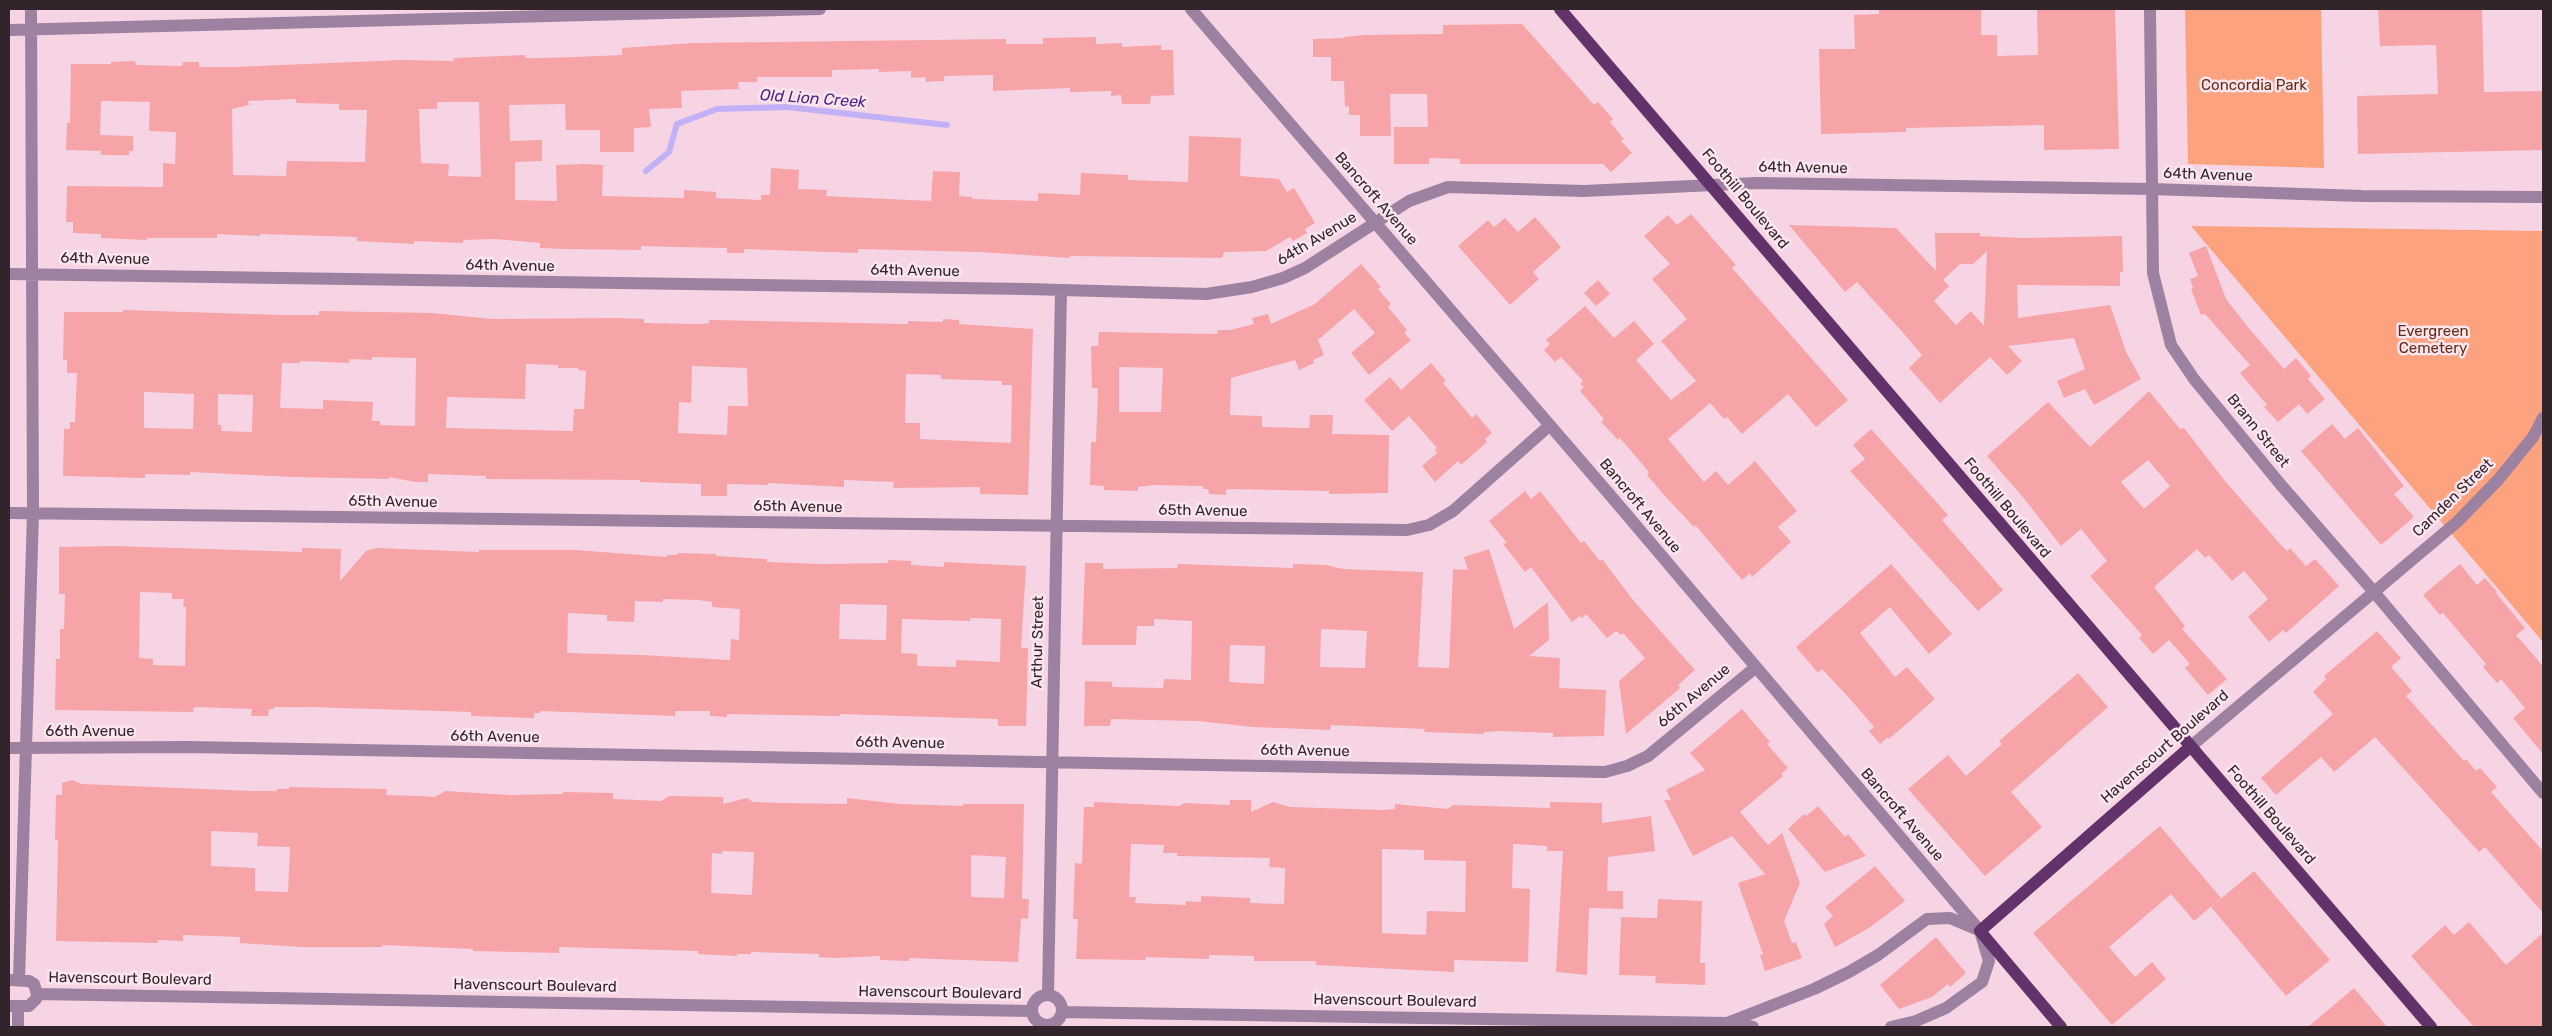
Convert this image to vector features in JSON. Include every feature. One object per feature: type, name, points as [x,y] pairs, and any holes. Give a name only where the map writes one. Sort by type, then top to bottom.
[{"type":"main road","name":"Foothill Boulevard","points":[[1560,9],[2190,747],[2432,1027]]},
{"type":"main road","name":"Havenscourt Boulevard","points":[[1980,931],[2190,747]]},
{"type":"main road","name":"Bancroft Avenue","points":[[1980,931],[2061,1027]]},
{"type":"street","points":[[18,1027],[13,1007],[29,1006],[33,1003],[37,994],[34,984],[14,980],[27,748],[33,514],[31,9]]},
{"type":"street","points":[[9,30],[548,13],[820,9]]},
{"type":"street","name":"Bancroft Avenue","points":[[1191,9],[1550,425],[1980,931]]},
{"type":"street","name":"Brann Street","points":[[2150,9],[2153,273],[2171,345],[2194,380],[2274,477],[2374,592],[2543,793]]},
{"type":"street","name":"64th Avenue","points":[[9,274],[1061,290],[1206,294],[1252,287],[1283,278],[1305,268],[1409,202],[1448,186],[1584,191],[1757,183],[2151,189],[2362,196],[2543,197]]},
{"type":"street","name":"Arthur Street","points":[[1048,995],[1055,526],[1061,290]]},
{"type":"street","name":"Camden Street","points":[[2374,592],[2457,522],[2498,480],[2533,437],[2543,418]]},
{"type":"street","name":"65th Avenue","points":[[9,513],[1407,530],[1429,525],[1453,511],[1550,425]]},
{"type":"street","name":"Havenscourt Boulevard","points":[[2190,747],[2374,592]]},
{"type":"street","name":"66th Avenue","points":[[9,748],[188,748],[1052,761],[1605,772],[1627,766],[1648,756],[1756,667]]},
{"type":"street","name":"Havenscourt Boulevard","points":[[1727,1023],[1814,989],[1849,972],[1878,955],[1927,919],[1950,918],[1980,931]]},
{"type":"street","points":[[1891,1027],[1916,1021],[1946,1008],[1982,982],[1989,961],[1980,931]]},
{"type":"street","name":"Havenscourt Boulevard","points":[[37,994],[1032,1011]]},
{"type":"street","points":[[1048,995],[1058,1000],[1062,1012],[1058,1022],[1047,1026],[1036,1021],[1032,1011],[1036,1000],[1048,995]]},
{"type":"street","name":"Havenscourt Boulevard","points":[[1062,1012],[1727,1023],[1753,1027]]},
{"type":"green space","name":"Concordia Park","points":[[2185,9],[2321,9],[2324,168],[2188,164]]},
{"type":"green space","name":"Evergreen Cemetery","points":[[2191,226],[2543,231],[2543,642]]},
{"type":"building","points":[[1879,9],[1981,9],[1981,35],[1997,35],[1997,56],[2038,55],[2037,9],[2115,9],[2119,149],[2044,150],[2044,125],[1906,128],[1906,132],[1821,134],[1819,49],[1855,49],[1854,15],[1879,14]]},
{"type":"building","points":[[2378,9],[2482,9],[2484,92],[2543,91],[2543,150],[2358,154],[2357,96],[2438,94],[2436,45],[2380,46]]},
{"type":"building","points":[[1522,24],[1594,105],[1598,102],[1613,119],[1610,122],[1624,139],[1621,141],[1632,153],[1611,172],[1603,164],[1460,164],[1460,159],[1429,158],[1429,164],[1394,164],[1394,127],[1428,127],[1427,94],[1390,94],[1391,136],[1360,136],[1360,115],[1349,115],[1349,106],[1345,107],[1344,81],[1331,81],[1331,57],[1313,57],[1313,39],[1363,35],[1443,34],[1443,25]]},
{"type":"building","points":[[1096,37],[1096,44],[1122,43],[1122,47],[1161,45],[1161,50],[1173,50],[1174,95],[1151,96],[1150,104],[1122,104],[1121,95],[1111,96],[1111,91],[1070,92],[1070,88],[993,91],[993,75],[944,76],[944,81],[926,82],[925,77],[911,78],[911,71],[879,72],[879,69],[832,70],[832,77],[757,77],[757,82],[738,82],[739,89],[681,91],[682,108],[649,109],[651,127],[634,128],[634,152],[600,152],[600,130],[566,130],[565,104],[509,105],[510,141],[542,140],[542,161],[515,162],[515,200],[557,201],[556,165],[585,164],[603,165],[602,196],[684,198],[684,190],[716,192],[716,198],[761,200],[761,195],[770,195],[771,168],[799,170],[798,189],[827,190],[826,196],[931,201],[933,171],[960,172],[959,196],[972,197],[972,199],[1038,201],[1038,193],[1080,195],[1081,173],[1128,175],[1128,180],[1188,182],[1189,136],[1241,138],[1240,176],[1279,179],[1287,192],[1294,188],[1315,223],[1305,229],[1307,233],[1293,241],[1290,237],[1266,251],[1224,252],[1222,258],[1070,256],[1070,258],[979,252],[858,249],[858,253],[744,249],[744,253],[727,253],[727,248],[641,246],[641,250],[564,249],[540,248],[540,243],[495,239],[463,240],[463,243],[414,241],[414,244],[357,241],[357,237],[260,234],[260,236],[217,234],[217,238],[147,238],[147,240],[101,238],[101,234],[73,233],[73,222],[66,222],[67,186],[163,187],[163,163],[175,164],[176,132],[149,131],[150,102],[101,101],[100,135],[133,136],[133,151],[129,151],[129,155],[101,155],[101,151],[66,150],[67,123],[70,123],[71,64],[111,64],[111,62],[135,61],[136,65],[182,66],[183,62],[199,62],[199,67],[234,67],[401,60],[454,61],[454,58],[525,55],[525,58],[536,58],[622,55],[622,48],[693,43],[1006,39],[1006,44],[1043,44],[1043,38]],"holes":[[[296,99],[296,103],[339,104],[339,110],[367,110],[365,162],[287,161],[286,176],[233,175],[232,109],[249,105],[248,101]],[[437,102],[479,102],[481,177],[448,176],[449,164],[421,163],[419,109],[437,109]]]},
{"type":"building","points":[[1691,214],[1736,265],[1732,268],[1848,400],[1816,427],[1788,394],[1742,434],[1727,417],[1724,419],[1710,403],[1668,439],[1704,482],[1716,471],[1728,485],[1755,461],[1797,511],[1778,527],[1791,542],[1752,577],[1750,573],[1742,580],[1695,525],[1694,527],[1664,495],[1647,475],[1649,472],[1620,438],[1618,440],[1601,422],[1604,419],[1580,391],[1584,387],[1580,384],[1583,381],[1561,357],[1555,362],[1544,350],[1550,344],[1546,340],[1585,306],[1614,338],[1634,321],[1654,344],[1636,360],[1671,400],[1696,381],[1661,341],[1687,319],[1652,279],[1670,264],[1644,236],[1668,215],[1677,225]]},
{"type":"building","points":[[1535,217],[1561,247],[1533,272],[1539,279],[1510,305],[1458,246],[1488,220],[1494,227],[1505,218],[1518,232]]},
{"type":"building","points":[[1789,225],[1896,228],[1936,271],[1935,233],[1980,233],[1980,236],[2022,238],[2122,236],[2123,272],[2120,272],[2120,286],[2017,285],[2018,318],[2110,305],[2126,352],[2141,379],[2094,405],[2085,389],[2064,398],[2057,381],[2085,369],[2074,338],[2008,346],[2022,361],[2007,375],[1990,357],[1940,403],[1909,368],[1922,355],[1905,335],[1857,282],[1845,292]],"holes":[[[1987,251],[1984,326],[1971,311],[1956,325],[1934,301],[1949,286],[1943,280],[1960,264],[1973,264]]]},
{"type":"building","points":[[2206,246],[2226,299],[2247,326],[2284,369],[2296,358],[2311,376],[2308,379],[2325,399],[2307,414],[2299,404],[2278,422],[2264,407],[2267,405],[2240,373],[2250,365],[2205,314],[2201,315],[2191,289],[2193,288],[2190,279],[2198,276],[2189,253]]},
{"type":"building","points":[[1361,264],[1381,287],[1378,289],[1391,304],[1388,307],[1407,330],[1404,333],[1411,340],[1369,375],[1351,353],[1375,333],[1354,309],[1318,340],[1324,355],[1313,360],[1314,363],[1299,370],[1295,360],[1231,378],[1230,415],[1262,416],[1262,427],[1309,428],[1310,415],[1333,415],[1332,434],[1389,435],[1388,493],[1329,494],[1329,491],[1230,489],[1226,490],[1226,495],[1209,494],[1208,489],[1203,489],[1203,486],[1155,485],[1138,487],[1138,491],[1104,490],[1104,486],[1090,485],[1091,442],[1096,442],[1098,388],[1092,388],[1091,346],[1098,346],[1099,332],[1217,334],[1218,330],[1230,330],[1254,324],[1252,318],[1268,314],[1271,324],[1315,304]],"holes":[[[1119,367],[1163,368],[1161,412],[1119,412]]]},
{"type":"building","points":[[1598,280],[1610,294],[1596,306],[1584,293]]},
{"type":"building","points":[[123,310],[282,315],[319,315],[319,311],[433,313],[492,319],[619,318],[644,319],[644,323],[699,324],[709,323],[709,320],[908,324],[908,321],[943,322],[943,319],[959,320],[959,324],[1033,329],[1028,495],[980,494],[980,487],[893,488],[894,482],[844,480],[844,487],[768,483],[768,485],[727,484],[727,496],[701,496],[701,484],[640,482],[640,480],[486,479],[486,476],[428,474],[428,482],[415,482],[389,477],[389,479],[293,477],[190,472],[190,475],[145,474],[145,478],[63,476],[64,429],[70,429],[70,422],[75,422],[77,373],[67,373],[67,360],[63,360],[64,312],[123,312]],"holes":[[[372,357],[416,358],[415,426],[380,425],[380,421],[372,421],[373,402],[323,400],[323,409],[280,408],[282,363],[300,363],[300,361],[349,363],[349,359],[372,360]],[[526,364],[558,365],[558,368],[578,368],[578,370],[586,371],[584,409],[574,409],[573,431],[446,428],[447,397],[525,399]],[[692,366],[747,368],[748,406],[728,406],[727,435],[678,433],[679,402],[691,403]],[[906,374],[941,375],[941,379],[1002,381],[1002,385],[1012,385],[1011,443],[920,439],[920,423],[905,423]],[[144,392],[194,394],[193,429],[144,428]],[[218,394],[253,395],[252,432],[221,431],[221,425],[218,425]]]},
{"type":"building","points":[[1431,363],[1446,381],[1443,383],[1472,418],[1476,414],[1492,433],[1485,439],[1487,442],[1461,465],[1458,461],[1435,482],[1422,466],[1437,453],[1435,450],[1437,448],[1409,416],[1392,431],[1364,400],[1390,377],[1401,390]]},
{"type":"building","points":[[2149,391],[2180,429],[2184,428],[2225,481],[2281,545],[2287,551],[2290,548],[2306,566],[2315,559],[2339,586],[2286,633],[2283,630],[2269,642],[2248,617],[2268,599],[2244,571],[2232,581],[2209,555],[2205,558],[2197,549],[2154,587],[2185,626],[2182,629],[2227,679],[2208,695],[2185,668],[2190,664],[2169,640],[2153,654],[2139,638],[2142,635],[2090,576],[2107,561],[2081,529],[2061,546],[2022,496],[1987,456],[2048,402],[2090,447]],"holes":[[[2148,460],[2170,486],[2144,509],[2121,482]]]},
{"type":"building","points":[[2332,424],[2345,439],[2358,428],[2404,486],[2394,494],[2414,517],[2381,545],[2301,451]]},
{"type":"building","points":[[1871,429],[1948,515],[1942,520],[2003,590],[1978,611],[1850,471],[1865,459],[1853,445]]},
{"type":"building","points":[[1525,491],[1531,499],[1540,491],[1581,543],[1584,541],[1600,561],[1602,559],[1633,600],[1695,670],[1678,685],[1680,688],[1626,734],[1619,681],[1645,658],[1623,633],[1621,635],[1616,631],[1607,638],[1586,614],[1572,622],[1531,567],[1525,572],[1503,544],[1507,543],[1489,521]]},
{"type":"building","points":[[114,546],[302,552],[302,548],[341,549],[340,581],[366,551],[377,548],[479,552],[479,550],[576,550],[667,557],[667,555],[677,555],[677,553],[716,554],[716,556],[767,559],[767,562],[821,564],[888,563],[888,560],[911,561],[911,565],[944,567],[944,562],[1026,566],[1021,648],[1028,648],[1026,726],[998,726],[998,719],[840,714],[840,716],[727,714],[727,717],[710,716],[710,711],[675,711],[675,716],[540,711],[540,713],[534,713],[534,718],[471,716],[471,712],[311,707],[274,707],[274,709],[269,709],[268,716],[251,716],[252,709],[197,707],[193,708],[193,712],[55,710],[56,659],[60,659],[60,629],[64,629],[65,594],[59,594],[59,547]],"holes":[[[140,592],[172,593],[172,599],[184,599],[183,607],[186,607],[185,666],[153,665],[153,659],[139,658]],[[663,599],[698,600],[712,602],[712,607],[740,609],[739,640],[731,639],[730,660],[567,653],[568,613],[607,615],[607,621],[634,622],[635,601],[663,602]],[[840,604],[887,605],[886,640],[839,639]],[[970,618],[1001,619],[1000,662],[956,660],[956,667],[917,666],[917,654],[901,653],[902,619],[970,621]]]},
{"type":"building","points":[[1489,549],[1514,629],[1548,602],[1549,640],[1529,656],[1560,658],[1559,688],[1606,690],[1604,736],[1553,737],[1553,733],[1501,731],[1484,732],[1484,734],[1424,732],[1425,729],[1331,725],[1330,730],[1253,727],[1198,721],[1111,719],[1110,726],[1084,726],[1085,681],[1112,682],[1112,687],[1163,688],[1164,679],[1191,680],[1192,621],[1154,619],[1154,626],[1137,626],[1136,645],[1082,645],[1085,563],[1103,563],[1103,569],[1177,568],[1178,564],[1293,568],[1293,564],[1326,565],[1343,569],[1423,572],[1418,667],[1449,668],[1453,569],[1468,570],[1464,557]],"holes":[[[1321,629],[1367,631],[1365,668],[1320,667]],[[1230,645],[1265,646],[1264,684],[1229,682]]]},
{"type":"building","points":[[1891,564],[1952,634],[1929,654],[1890,607],[1860,633],[1895,677],[1907,667],[1935,699],[1889,739],[1887,738],[1880,744],[1869,731],[1874,727],[1851,700],[1822,669],[1818,673],[1796,647]]},
{"type":"building","points":[[2460,564],[2477,585],[2485,578],[2497,592],[2525,628],[2516,635],[2543,666],[2543,754],[2513,718],[2525,708],[2501,679],[2497,683],[2483,667],[2486,664],[2443,613],[2440,615],[2423,595]]},
{"type":"building","points":[[2377,631],[2401,658],[2391,667],[2412,691],[2406,696],[2464,761],[2466,759],[2476,771],[2480,768],[2497,787],[2491,792],[2543,851],[2543,913],[2485,847],[2479,852],[2375,737],[2334,772],[2321,757],[2276,795],[2261,778],[2333,714],[2313,692],[2326,679],[2324,676]]},
{"type":"building","points":[[2078,673],[2108,707],[2011,792],[2042,827],[1985,876],[1908,789],[1948,755],[1966,776],[2002,744],[1999,741]]},
{"type":"building","points":[[1742,709],[1770,742],[1767,744],[1788,768],[1781,774],[1783,776],[1740,812],[1768,845],[1782,833],[1800,883],[1784,921],[1792,943],[1796,942],[1802,958],[1765,971],[1760,955],[1763,954],[1738,883],[1765,874],[1732,836],[1693,856],[1664,800],[1671,800],[1666,790],[1705,770],[1690,753]]},
{"type":"building","points":[[72,780],[82,784],[252,791],[277,791],[277,789],[289,789],[289,787],[387,789],[386,795],[434,797],[446,791],[509,795],[563,794],[563,792],[613,793],[613,799],[661,801],[669,796],[723,797],[723,804],[747,798],[753,802],[847,804],[847,798],[900,804],[963,806],[963,804],[1024,804],[1022,899],[1029,899],[1028,919],[1021,918],[1018,962],[909,958],[909,961],[880,960],[880,956],[835,958],[819,957],[819,954],[751,952],[751,954],[737,954],[737,956],[698,954],[698,951],[559,947],[559,953],[473,951],[473,949],[382,945],[382,947],[301,947],[240,943],[240,937],[183,935],[183,941],[158,940],[157,943],[56,941],[58,840],[55,840],[56,795],[62,795],[62,783]],"holes":[[[211,831],[258,833],[257,846],[290,847],[288,892],[255,891],[255,868],[211,866]],[[722,851],[754,852],[752,895],[711,893],[712,853],[722,854]],[[971,855],[1006,857],[1004,898],[971,897]]]},
{"type":"building","points":[[1230,800],[1251,800],[1251,812],[1273,802],[1290,807],[1384,810],[1395,809],[1395,804],[1448,809],[1453,805],[1550,808],[1550,802],[1602,803],[1602,823],[1651,816],[1655,851],[1608,857],[1607,891],[1623,891],[1623,909],[1589,908],[1587,975],[1556,972],[1563,851],[1547,851],[1547,846],[1513,844],[1512,888],[1530,889],[1528,962],[1454,960],[1454,972],[1316,965],[1316,961],[1254,961],[1254,956],[1209,955],[1209,959],[1146,957],[1145,960],[1076,959],[1078,919],[1073,919],[1075,863],[1082,864],[1084,807],[1094,807],[1094,802],[1179,806],[1184,803],[1230,805]],"holes":[[[1131,844],[1164,845],[1163,853],[1177,853],[1177,856],[1270,858],[1269,867],[1285,868],[1284,904],[1250,903],[1250,898],[1201,896],[1201,902],[1186,901],[1186,905],[1135,903],[1136,897],[1129,897]],[[1382,849],[1424,850],[1424,860],[1466,861],[1465,912],[1427,911],[1426,935],[1382,933]]]},
{"type":"building","points":[[1818,806],[1845,837],[1848,834],[1866,856],[1825,872],[1788,829],[1804,814],[1806,816]]},
{"type":"building","points":[[2160,826],[2221,898],[2194,921],[2171,894],[2109,947],[2135,977],[2152,962],[2166,979],[2112,1025],[2033,933]]},
{"type":"building","points":[[1875,866],[1905,901],[1869,928],[1835,947],[1824,924],[1833,916],[1825,907]]},
{"type":"building","points":[[2254,871],[2330,960],[2286,996],[2211,907]]},
{"type":"building","points":[[1658,899],[1702,901],[1700,963],[1705,963],[1705,985],[1655,983],[1656,976],[1619,975],[1621,917],[1657,918]]},
{"type":"building","points":[[2469,922],[2506,965],[2543,933],[2543,1027],[2474,1027],[2411,956],[2445,925],[2454,935]]},
{"type":"building","points":[[1936,937],[1966,973],[1950,987],[1948,984],[1932,997],[1899,1009],[1880,985]]},
{"type":"building","points":[[2354,988],[2387,1027],[2308,1027]]},
{"type":"waterway","name":"Old Lion Creek","points":[[646,171],[669,152],[677,124],[717,109],[787,107],[947,125]]}]
